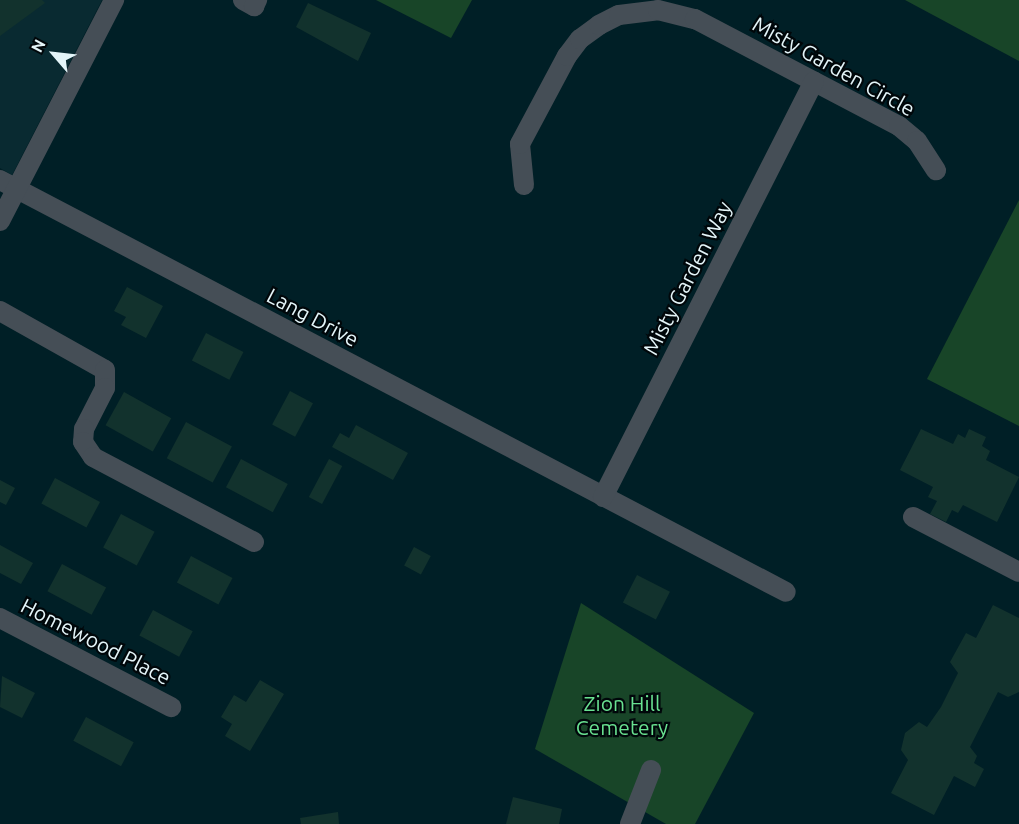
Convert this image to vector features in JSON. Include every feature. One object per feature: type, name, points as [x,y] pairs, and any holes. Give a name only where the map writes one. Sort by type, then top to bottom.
[{"type":"street","points":[[0,221],[8,184],[114,0]]},
{"type":"street","points":[[243,0],[254,6],[257,0]]},
{"type":"street","name":"Misty Garden Circle","points":[[524,185],[520,144],[567,56],[580,39],[619,15],[640,10],[678,12],[899,126],[917,141],[936,170]]},
{"type":"street","name":"Misty Garden Way","points":[[603,498],[814,81]]},
{"type":"street","name":"Lang Drive","points":[[8,184],[786,592]]},
{"type":"street","points":[[0,311],[105,370],[105,388],[84,429],[83,442],[93,457],[254,542]]},
{"type":"street","points":[[914,517],[1019,572]]},
{"type":"street","name":"Homewood Place","points":[[0,618],[171,706]]},
{"type":"street","points":[[630,824],[651,770]]},
{"type":"shaded area","points":[[0,0],[102,0],[12,175],[0,168]]},
{"type":"green space","points":[[376,0],[472,0],[451,38]]},
{"type":"green space","points":[[905,0],[1019,0],[1019,61]]},
{"type":"green space","points":[[1019,200],[1019,426],[927,379]]},
{"type":"green space","name":"Zion Hill Cemetery","points":[[581,603],[754,713],[695,824],[666,824],[535,749]]},
{"type":"building","points":[[0,0],[42,0],[45,3],[0,36]]},
{"type":"building","points":[[308,3],[371,33],[358,61],[296,27]]},
{"type":"building","points":[[127,287],[163,306],[146,338],[121,325],[126,317],[114,311]]},
{"type":"building","points":[[206,333],[243,352],[229,380],[192,361]]},
{"type":"building","points":[[290,391],[313,403],[295,437],[272,425]]},
{"type":"building","points":[[124,392],[171,418],[153,451],[106,425]]},
{"type":"building","points":[[186,422],[232,446],[213,483],[167,458]]},
{"type":"building","points":[[356,425],[408,453],[393,480],[332,447],[340,433],[349,438]]},
{"type":"building","points":[[921,429],[953,444],[958,434],[965,438],[969,429],[986,437],[982,446],[990,451],[986,460],[1019,477],[997,522],[963,505],[958,513],[952,510],[946,522],[930,514],[937,501],[928,497],[933,487],[900,470]]},
{"type":"building","points":[[241,459],[288,484],[273,512],[226,487]]},
{"type":"building","points":[[329,459],[342,466],[322,504],[309,497]]},
{"type":"building","points":[[55,478],[100,502],[86,528],[41,504]]},
{"type":"building","points":[[0,480],[15,488],[6,505],[0,502]]},
{"type":"building","points":[[121,514],[155,532],[137,565],[103,548]]},
{"type":"building","points":[[0,545],[33,563],[21,584],[0,573]]},
{"type":"building","points":[[414,547],[431,556],[421,574],[404,566]]},
{"type":"building","points":[[191,556],[232,578],[218,605],[177,582]]},
{"type":"building","points":[[62,564],[106,587],[92,615],[47,591]]},
{"type":"building","points":[[637,575],[670,592],[656,619],[623,603]]},
{"type":"building","points":[[993,605],[1019,618],[1019,692],[1008,697],[998,692],[970,747],[977,756],[974,763],[984,769],[975,787],[954,776],[934,815],[891,793],[908,760],[901,750],[905,733],[919,722],[927,727],[941,707],[958,673],[950,662],[966,633],[976,638]]},
{"type":"building","points":[[153,610],[193,631],[179,657],[139,636]]},
{"type":"building","points":[[2,676],[35,693],[22,718],[0,707]]},
{"type":"building","points":[[260,680],[284,694],[250,751],[225,736],[232,724],[221,717],[234,695],[246,702]]},
{"type":"building","points":[[86,717],[134,742],[121,766],[73,741]]},
{"type":"building","points":[[513,797],[562,809],[559,824],[506,824]]},
{"type":"building","points":[[338,812],[339,824],[301,824],[300,818]]}]
